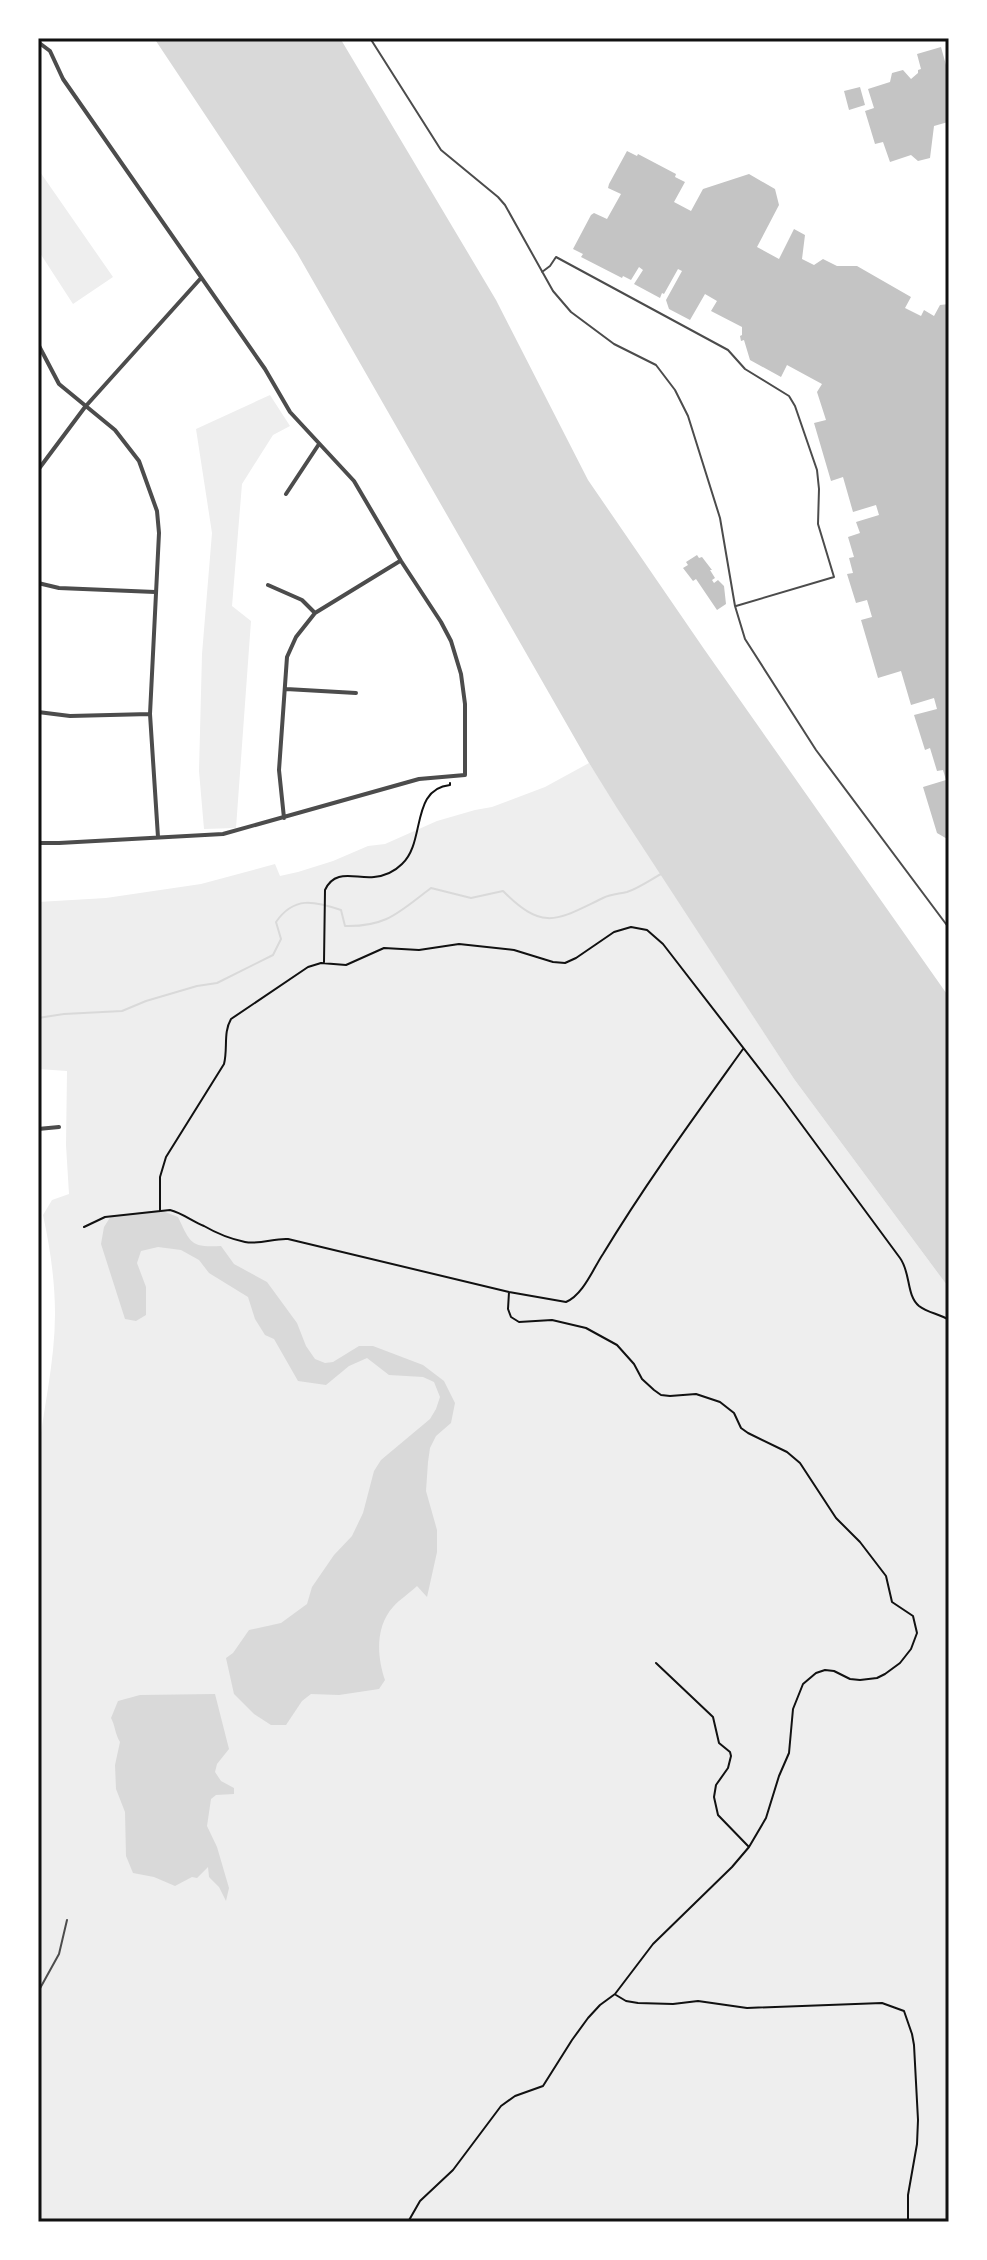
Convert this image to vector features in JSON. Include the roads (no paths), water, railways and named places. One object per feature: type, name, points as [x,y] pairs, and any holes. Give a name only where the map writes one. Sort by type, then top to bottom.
[{"type":"street","points":[[38,42],[50,51],[63,79],[265,369],[290,412],[354,481],[451,641],[461,674],[465,704],[465,775],[419,779],[223,834],[38,843]]},
{"type":"street","points":[[38,470],[85,407],[201,278]]},
{"type":"street","points":[[38,344],[59,384],[115,430],[139,461],[157,511],[159,533],[150,714],[158,838]]},
{"type":"street","points":[[286,494],[319,444]]},
{"type":"street","points":[[284,818],[279,770],[287,657],[296,637],[315,613],[401,561]]},
{"type":"street","points":[[38,583],[59,588],[156,592]]},
{"type":"street","points":[[268,585],[302,600],[315,613]]},
{"type":"street","points":[[286,689],[356,693]]},
{"type":"street","points":[[38,712],[70,716],[150,714]]},
{"type":"street","points":[[38,1129],[59,1127]]},
{"type":"lane","points":[[370,38],[444,154],[505,205],[553,291],[571,312],[614,344],[656,365],[675,390],[688,416],[720,518],[735,606],[745,639],[816,750],[949,928]]},
{"type":"lane","points":[[542,272],[556,257],[728,350],[745,369],[789,396],[795,406],[817,470],[818,524],[834,577],[735,606]]},
{"type":"lane","points":[[38,1992],[59,1954],[67,1920]]},
{"type":"waterway","points":[[38,1018],[122,1011],[146,1001],[217,983],[273,955],[281,939],[276,922],[297,904],[322,904],[341,910],[345,926],[359,926],[392,916],[431,888],[471,898],[503,891],[529,912],[551,918],[631,890],[661,874]]}]
